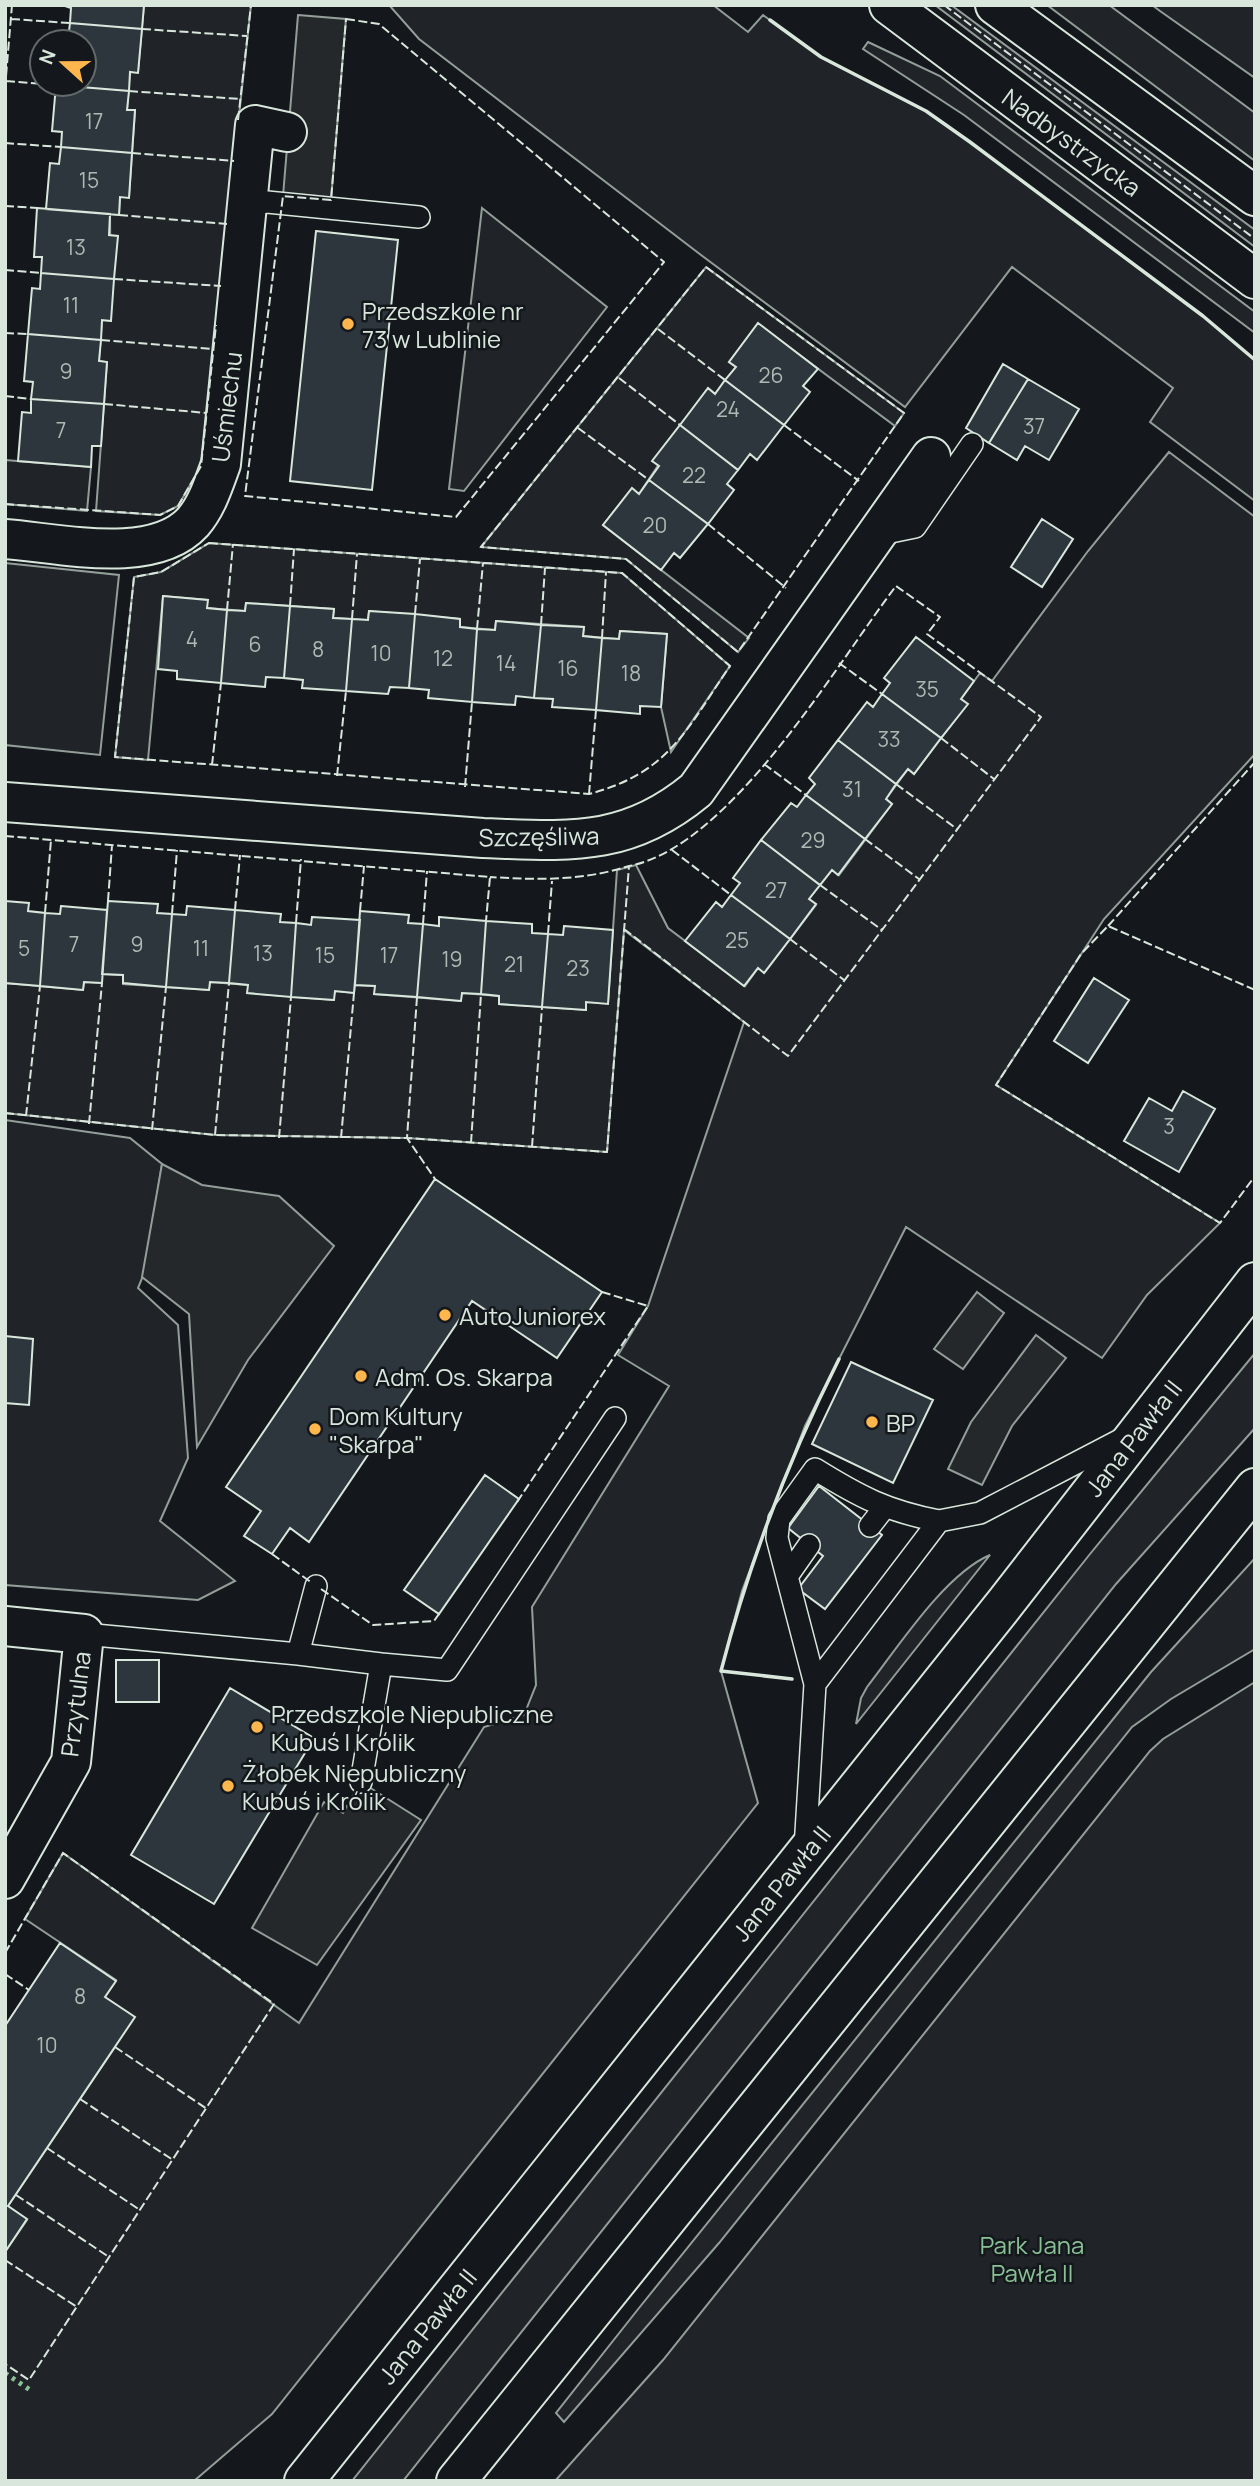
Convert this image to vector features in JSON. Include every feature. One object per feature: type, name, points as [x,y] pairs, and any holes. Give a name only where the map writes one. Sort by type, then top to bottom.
[{"type":"street","name":"Nadbystrzycka","points":[[889,5],[1255,279]]},
{"type":"street","points":[[995,5],[1255,196]]},
{"type":"street","name":"Uśmiechu","points":[[5,539],[128,549],[167,541],[195,520],[208,498],[221,464],[255,125],[287,132]]},
{"type":"street","name":"Szczęśliwa","points":[[5,802],[495,839],[567,840],[629,831],[680,803],[696,790],[931,457]]},
{"type":"street","name":"Jana Pawła II","points":[[304,2481],[1255,1282]]},
{"type":"street","points":[[456,2481],[1255,1488]]},
{"type":"street","name":"Przytulna","points":[[5,1626],[84,1634],[71,1762],[5,1879]]},
{"type":"lane","points":[[247,206],[267,202],[419,217]]},
{"type":"lane","points":[[875,535],[915,527],[972,444]]},
{"type":"lane","points":[[84,1634],[447,1670],[615,1419]]},
{"type":"lane","points":[[804,1853],[816,1684],[777,1538],[779,1519],[815,1469],[845,1497],[939,1521],[980,1513],[1138,1431]]},
{"type":"lane","points":[[870,1526],[884,1508]]},
{"type":"lane","points":[[816,1684],[939,1521]]},
{"type":"lane","points":[[788,1575],[809,1545]]},
{"type":"lane","points":[[298,1654],[316,1586]]},
{"type":"lane","points":[[800,1618],[814,1600]]},
{"type":"lane","points":[[361,1782],[381,1664]]},
{"type":"green space","points":[[144,5],[251,5],[201,466],[178,506],[160,515],[96,511],[107,362],[99,361],[102,320],[111,321],[110,214],[119,215],[120,197],[129,197],[135,111],[127,110],[130,72],[138,72]]},
{"type":"green space","points":[[389,5],[713,5],[748,32],[763,15],[821,57],[926,111],[1203,316],[1255,360],[1255,501],[1150,422],[1173,388],[1012,267],[905,407],[419,39]]},
{"type":"green space","points":[[935,5],[951,5],[1255,230],[1255,247]]},
{"type":"green space","points":[[1047,5],[1109,5],[1255,113],[1255,161]]},
{"type":"green space","points":[[1152,5],[1255,5],[1255,78],[1160,11]]},
{"type":"green space","points":[[868,42],[940,76],[1255,312],[1255,333],[964,115],[863,49]]},
{"type":"green space","points":[[482,208],[607,307],[464,491],[449,489]]},
{"type":"green space","points":[[706,267],[904,413],[895,426],[758,324],[729,362],[736,367],[715,394],[709,389],[639,494],[632,489],[603,525],[749,638],[738,652],[626,559],[481,547]]},
{"type":"green space","points":[[1169,452],[1255,517],[1255,754],[1104,919],[996,1085],[1220,1223],[1147,1295],[1102,1358],[906,1227],[805,1426],[742,1591],[721,1671],[758,1803],[272,2414],[194,2481],[5,2481],[5,2252],[27,2220],[8,2206],[115,2047],[105,1997],[116,1980],[25,1919],[63,1853],[299,2023],[484,1727],[524,1715],[536,1685],[532,1607],[669,1386],[618,1355],[648,1306],[744,1022],[624,930],[607,1152],[407,1138],[215,1135],[5,1113],[5,983],[83,990],[84,982],[102,983],[102,974],[123,975],[123,984],[209,990],[210,982],[248,985],[248,993],[333,1000],[335,991],[354,993],[355,985],[375,986],[375,994],[460,1001],[462,993],[499,996],[499,1004],[586,1010],[586,1002],[608,1003],[617,870],[636,865],[668,928],[745,986],[758,968],[765,972],[816,905],[809,899],[832,870],[839,875],[892,804],[886,799],[908,769],[914,774],[967,704],[961,699],[980,673],[992,681],[1088,551]]},
{"type":"green space","points":[[5,460],[91,467],[87,511],[5,504]]},
{"type":"green space","points":[[209,543],[622,573],[730,666],[671,752],[661,707],[667,634],[620,631],[619,639],[583,636],[584,627],[496,621],[495,630],[460,627],[460,619],[369,611],[368,620],[333,618],[334,609],[246,603],[245,611],[207,608],[207,600],[163,596],[148,760],[115,757],[134,577],[161,572]]},
{"type":"green space","points":[[5,563],[119,575],[100,755],[5,745]]},
{"type":"green space","points":[[5,1120],[130,1138],[162,1164],[145,1271],[138,1288],[178,1325],[188,1458],[160,1521],[235,1581],[198,1600],[5,1585]]},
{"type":"green space","points":[[1255,1353],[1255,1428],[1116,1584],[403,2481],[352,2481],[1090,1554]]},
{"type":"green space","points":[[990,1555],[856,1724],[861,1698],[867,1687],[923,1613],[956,1578]]},
{"type":"green space","points":[[1255,1558],[1255,1649],[1171,1699],[1132,1727],[719,2243],[564,2422],[556,2413],[639,2308],[1151,1672]]},
{"type":"green space","name":"Park Jana Pawła II","points":[[1255,1682],[1255,2481],[555,2481],[663,2360],[1150,1751],[1163,1739]]},
{"type":"shaded area","points":[[298,15],[346,19],[331,200],[283,196]]},
{"type":"shaded area","points":[[162,1164],[202,1185],[279,1196],[334,1246],[248,1360],[197,1447],[189,1314],[142,1277]]},
{"type":"shaded area","points":[[977,1292],[1004,1313],[963,1369],[934,1349]]},
{"type":"shaded area","points":[[1036,1335],[1066,1358],[1012,1426],[982,1485],[948,1469],[971,1422]]},
{"type":"shaded area","points":[[361,1782],[421,1820],[317,1965],[252,1928],[324,1802],[343,1813]]},
{"type":"building","points":[[62,5],[144,5],[142,29],[70,23],[71,8]]},
{"type":"building","points":[[70,23],[142,29],[138,73],[130,72],[129,91],[98,88],[98,28],[69,28]]},
{"type":"building","points":[[98,88],[129,91],[127,110],[135,110],[132,153],[61,147],[62,132],[52,131],[55,98],[98,98]]},
{"type":"building","points":[[61,147],[132,153],[129,198],[120,197],[119,215],[46,209],[50,163],[59,164]]},
{"type":"building","points":[[37,208],[110,214],[109,235],[118,236],[114,279],[41,273],[42,257],[34,257]]},
{"type":"building","name":"Przedszkole nr 73 w Lublinie","points":[[316,231],[398,240],[372,490],[290,481]]},
{"type":"building","points":[[41,273],[114,279],[111,321],[102,320],[101,340],[28,334],[32,288],[40,289]]},
{"type":"building","points":[[758,323],[818,369],[803,386],[810,392],[784,425],[725,380],[736,367],[729,362]]},
{"type":"building","points":[[28,334],[101,340],[99,361],[107,362],[104,404],[31,399],[33,382],[24,381]]},
{"type":"building","points":[[1003,364],[1028,379],[989,443],[966,428]]},
{"type":"building","points":[[1028,379],[1079,409],[1049,460],[1025,446],[1017,460],[989,443]]},
{"type":"building","points":[[725,380],[784,425],[757,460],[750,454],[738,470],[680,425],[708,388],[715,394]]},
{"type":"building","points":[[31,399],[104,404],[101,446],[92,446],[91,467],[18,461],[22,412],[31,413]]},
{"type":"building","points":[[680,425],[738,470],[727,484],[734,490],[708,524],[649,480],[659,466],[652,461]]},
{"type":"building","points":[[649,480],[708,524],[680,558],[674,553],[661,570],[603,525],[632,488],[639,494]]},
{"type":"building","points":[[1042,519],[1073,539],[1042,587],[1011,567]]},
{"type":"building","points":[[163,596],[208,600],[207,608],[227,610],[221,683],[177,679],[177,671],[158,669]]},
{"type":"building","points":[[246,603],[290,606],[284,678],[266,677],[265,687],[221,683],[227,610],[245,611]]},
{"type":"building","points":[[290,606],[334,609],[333,618],[352,619],[346,691],[302,688],[303,680],[284,678]]},
{"type":"building","points":[[369,611],[415,614],[409,688],[390,687],[388,694],[346,691],[352,619],[368,620]]},
{"type":"building","points":[[415,614],[460,619],[460,627],[477,629],[472,702],[428,698],[429,690],[409,688]]},
{"type":"building","points":[[496,621],[541,625],[534,698],[516,696],[515,705],[472,702],[477,629],[495,630]]},
{"type":"building","points":[[541,625],[584,627],[583,636],[602,638],[596,710],[552,707],[553,699],[534,698]]},
{"type":"building","points":[[620,631],[667,634],[661,707],[640,706],[640,714],[596,710],[602,638],[619,639]]},
{"type":"building","points":[[916,637],[974,681],[961,699],[968,704],[941,738],[882,694],[890,683],[884,678]]},
{"type":"building","points":[[882,694],[941,738],[914,774],[908,769],[896,784],[838,740],[867,702],[873,707]]},
{"type":"building","points":[[838,740],[896,784],[886,799],[892,804],[865,839],[806,795],[815,784],[809,778]]},
{"type":"building","points":[[806,795],[865,839],[838,875],[832,870],[820,885],[761,840],[791,803],[797,807]]},
{"type":"building","points":[[761,840],[820,885],[809,899],[816,904],[790,939],[731,895],[740,883],[733,878]]},
{"type":"building","points":[[731,895],[790,939],[764,973],[758,968],[744,986],[685,941],[716,902],[722,907]]},
{"type":"building","points":[[5,901],[29,903],[28,911],[45,913],[40,986],[5,983]]},
{"type":"building","points":[[108,901],[158,904],[157,913],[172,914],[166,987],[123,983],[123,975],[102,974]]},
{"type":"building","points":[[61,906],[107,910],[102,983],[84,982],[83,990],[40,986],[45,913],[60,914]]},
{"type":"building","points":[[187,906],[235,910],[229,983],[210,982],[209,990],[166,987],[172,914],[186,915]]},
{"type":"building","points":[[235,910],[281,914],[280,922],[296,923],[291,997],[247,993],[248,985],[229,983]]},
{"type":"building","points":[[360,911],[409,915],[408,923],[423,924],[417,997],[374,994],[375,986],[355,985]]},
{"type":"building","points":[[312,917],[360,920],[354,993],[335,991],[334,1000],[291,997],[296,923],[311,925]]},
{"type":"building","points":[[439,917],[486,921],[481,994],[462,993],[461,1001],[417,997],[423,924],[439,926]]},
{"type":"building","points":[[486,921],[532,924],[532,933],[548,934],[542,1007],[499,1004],[499,996],[481,994]]},
{"type":"building","points":[[564,926],[613,930],[608,1004],[586,1002],[586,1010],[542,1007],[548,934],[563,935]]},
{"type":"building","points":[[1094,978],[1129,1000],[1088,1063],[1054,1041]]},
{"type":"building","points":[[1183,1091],[1215,1109],[1179,1172],[1124,1141],[1149,1098],[1172,1111]]},
{"type":"building","name":"Adm. Os. Skarpa","points":[[435,1179],[602,1292],[557,1358],[472,1301],[309,1542],[290,1528],[272,1554],[244,1536],[261,1511],[226,1487]]},
{"type":"building","points":[[5,1336],[33,1339],[29,1405],[5,1403]]},
{"type":"building","name":"BP","points":[[851,1362],[933,1400],[893,1483],[812,1444]]},
{"type":"building","points":[[485,1475],[519,1499],[439,1614],[404,1590]]},
{"type":"building","points":[[819,1486],[882,1535],[825,1609],[798,1589],[823,1556],[788,1528]]},
{"type":"building","points":[[116,1660],[159,1660],[159,1702],[116,1702]]},
{"type":"building","points":[[230,1688],[314,1738],[214,1904],[131,1855]]},
{"type":"building","points":[[60,1943],[116,1981],[105,1997],[135,2017],[8,2206],[27,2219],[5,2252],[5,2026]]},
{"type":"hedge","points":[[5,2373],[30,2390]]},
{"type":"fence","points":[[5,88],[12,5]]},
{"type":"fence","points":[[238,120],[251,5]]},
{"type":"fence","points":[[944,5],[1255,239]]},
{"type":"fence","points":[[11,19],[70,23]]},
{"type":"fence","points":[[346,19],[379,24],[664,262],[456,517],[245,496],[283,196],[331,200],[346,19]]},
{"type":"fence","points":[[142,29],[247,36]]},
{"type":"fence","points":[[6,81],[28,83]]},
{"type":"fence","points":[[129,91],[240,99]]},
{"type":"fence","points":[[5,143],[61,147]]},
{"type":"fence","points":[[132,153],[234,161]]},
{"type":"fence","points":[[5,206],[37,208]]},
{"type":"fence","points":[[119,215],[227,224]]},
{"type":"fence","points":[[706,267],[904,413],[738,652],[626,559],[481,547],[706,267]]},
{"type":"fence","points":[[5,270],[41,273]]},
{"type":"fence","points":[[114,279],[221,286]]},
{"type":"fence","points":[[5,504],[160,515],[178,506],[201,466],[216,325]]},
{"type":"fence","points":[[658,329],[725,380]]},
{"type":"fence","points":[[5,333],[28,334]]},
{"type":"fence","points":[[101,340],[213,349]]},
{"type":"fence","points":[[619,378],[680,425]]},
{"type":"fence","points":[[5,396],[31,399]]},
{"type":"fence","points":[[104,404],[207,413]]},
{"type":"fence","points":[[784,425],[859,481]]},
{"type":"fence","points":[[578,428],[649,480]]},
{"type":"fence","points":[[708,524],[786,588]]},
{"type":"fence","points":[[209,543],[622,573],[730,666],[687,729],[657,761],[639,774],[589,794],[115,757],[134,577],[161,572],[209,543]]},
{"type":"fence","points":[[227,610],[233,544]]},
{"type":"fence","points":[[290,606],[294,549]]},
{"type":"fence","points":[[352,619],[357,554]]},
{"type":"fence","points":[[415,614],[420,559]]},
{"type":"fence","points":[[477,629],[483,563]]},
{"type":"fence","points":[[541,625],[545,568]]},
{"type":"fence","points":[[602,638],[606,572]]},
{"type":"fence","points":[[624,929],[788,1056],[1041,717],[927,634],[940,617],[896,586],[778,749],[742,790],[705,825],[667,852],[629,866]]},
{"type":"fence","points":[[839,663],[882,694]]},
{"type":"fence","points":[[212,765],[221,683]]},
{"type":"fence","points":[[337,776],[346,691]]},
{"type":"fence","points":[[465,787],[472,702]]},
{"type":"fence","points":[[589,794],[596,710]]},
{"type":"fence","points":[[941,738],[994,779]]},
{"type":"fence","points":[[1108,926],[1255,762]]},
{"type":"fence","points":[[764,764],[806,795]]},
{"type":"fence","points":[[896,784],[957,829]]},
{"type":"fence","points":[[5,836],[490,877],[486,921]]},
{"type":"fence","points":[[865,839],[919,879]]},
{"type":"fence","points":[[45,913],[51,840]]},
{"type":"fence","points":[[108,901],[112,845]]},
{"type":"fence","points":[[172,914],[177,850]]},
{"type":"fence","points":[[672,850],[731,895]]},
{"type":"fence","points":[[235,910],[240,855]]},
{"type":"fence","points":[[296,923],[301,859]]},
{"type":"fence","points":[[360,911],[364,866]]},
{"type":"fence","points":[[417,997],[407,1138],[607,1152],[629,866],[560,878],[490,877]]},
{"type":"fence","points":[[423,924],[427,871]]},
{"type":"fence","points":[[548,934],[552,881]]},
{"type":"fence","points":[[820,885],[882,930]]},
{"type":"fence","points":[[1255,990],[1108,926],[1081,954],[996,1085],[1220,1223],[1255,1176]]},
{"type":"fence","points":[[790,939],[844,980]]},
{"type":"fence","points":[[89,1124],[102,983]]},
{"type":"fence","points":[[215,1135],[229,983]]},
{"type":"fence","points":[[26,1116],[40,986]]},
{"type":"fence","points":[[152,1130],[166,987]]},
{"type":"fence","points":[[341,1138],[354,993]]},
{"type":"fence","points":[[471,1143],[481,994]]},
{"type":"fence","points":[[279,1138],[291,997]]},
{"type":"fence","points":[[532,1147],[542,1007]]},
{"type":"fence","points":[[5,1113],[215,1135],[407,1138],[435,1179]]},
{"type":"fence","points":[[517,1502],[648,1306],[602,1292]]},
{"type":"fence","points":[[272,1554],[312,1583]]},
{"type":"fence","points":[[321,1589],[373,1625],[434,1621],[441,1611]]},
{"type":"fence","points":[[5,1953],[63,1853],[274,2004],[29,2380],[5,2364]]},
{"type":"fence","points":[[5,1974],[29,1990]]},
{"type":"fence","points":[[115,2047],[207,2109]]},
{"type":"fence","points":[[80,2099],[173,2160]]},
{"type":"fence","points":[[47,2148],[140,2210]]},
{"type":"fence","points":[[16,2195],[109,2257]]},
{"type":"fence","points":[[5,2260],[77,2307]]},
{"type":"wall","points":[[770,20],[821,57],[926,111],[1203,316],[1255,360]]},
{"type":"wall","points":[[792,1679],[721,1671],[757,1551],[803,1434],[839,1359]]},
{"type":"place","name":"Przedszkole nr 73 w Lublinie","points":[[348,324]]},
{"type":"place","name":"AutoJuniorex","points":[[445,1315]]},
{"type":"place","name":"Adm. Os. Skarpa","points":[[361,1376]]},
{"type":"place","name":"BP","points":[[872,1422]]},
{"type":"place","name":"Dom Kultury \"Skarpa\"","points":[[315,1429]]},
{"type":"place","name":"Przedszkole Niepubliczne Kubuś I Królik","points":[[257,1727]]},
{"type":"place","name":"Żłobek Niepubliczny Kubuś i Królik","points":[[228,1786]]}]
